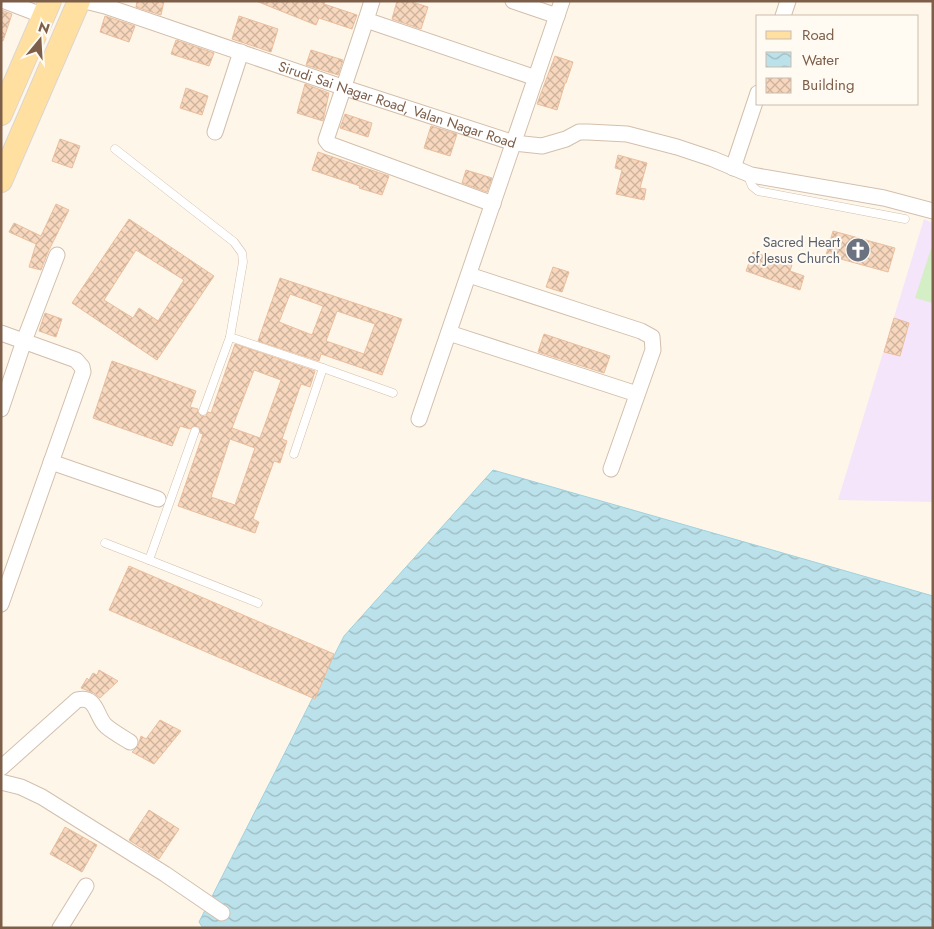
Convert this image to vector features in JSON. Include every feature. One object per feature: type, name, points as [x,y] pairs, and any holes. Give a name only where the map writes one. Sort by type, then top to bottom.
[{"type":"main road","points":[[1,181],[79,1]]},
{"type":"main road","points":[[1,114],[47,8]]},
{"type":"street","points":[[5,1],[47,8]]},
{"type":"street","name":"Sirudi Sai Nagar Road, Valan Nagar Road","points":[[85,1],[105,6],[342,87],[514,143],[542,146],[566,139],[579,132],[627,134],[713,159],[740,171],[892,200],[933,212]]},
{"type":"street","points":[[372,1],[326,140],[329,144],[493,204]]},
{"type":"street","points":[[513,1],[557,16]]},
{"type":"street","points":[[419,419],[562,1]]},
{"type":"street","points":[[783,15],[788,1]]},
{"type":"street","points":[[366,20],[536,78]]},
{"type":"street","points":[[215,132],[242,52]]},
{"type":"street","points":[[740,171],[756,102]]},
{"type":"street","points":[[1,409],[24,341],[57,255]]},
{"type":"street","points":[[469,275],[641,330],[652,337],[653,350],[611,469]]},
{"type":"street","points":[[1,333],[76,360],[82,367],[83,372],[1,604]]},
{"type":"street","points":[[449,333],[637,394]]},
{"type":"street","points":[[51,462],[158,499]]},
{"type":"street","points":[[1,768],[77,700],[87,700],[99,711],[105,725],[130,742]]},
{"type":"street","points":[[1,782],[21,787],[42,797],[179,882],[222,913]]},
{"type":"street","points":[[60,928],[86,886]]},
{"type":"lane","points":[[115,149],[234,242],[240,250],[243,262],[230,337],[203,411]]},
{"type":"lane","points":[[740,171],[758,191],[905,219]]},
{"type":"lane","points":[[230,337],[393,393]]},
{"type":"lane","points":[[294,454],[323,368]]},
{"type":"lane","points":[[149,560],[195,431]]},
{"type":"lane","points":[[105,543],[258,603]]},
{"type":"shaded area","points":[[924,219],[933,223],[933,502],[838,500]]},
{"type":"green space","points":[[931,249],[933,249],[933,303],[915,298]]},
{"type":"water","points":[[493,470],[933,596],[933,928],[203,928],[199,922],[344,636]]},
{"type":"building","points":[[137,1],[164,1],[161,15],[136,7]]},
{"type":"building","points":[[256,1],[325,1],[324,4],[357,15],[352,29],[319,18],[316,25]]},
{"type":"building","points":[[397,1],[409,1],[428,7],[421,29],[392,19]]},
{"type":"building","points":[[1,10],[12,14],[3,41],[1,41]]},
{"type":"building","points":[[105,16],[135,26],[129,42],[100,32]]},
{"type":"building","points":[[239,16],[278,29],[271,52],[232,39]]},
{"type":"building","points":[[176,40],[214,53],[209,66],[171,54]]},
{"type":"building","points":[[311,50],[343,60],[338,75],[306,65]]},
{"type":"building","points":[[555,56],[573,62],[557,110],[537,104]]},
{"type":"building","points":[[305,84],[329,93],[323,121],[297,113]]},
{"type":"building","points":[[186,88],[208,96],[202,115],[180,108]]},
{"type":"building","points":[[345,114],[372,123],[368,137],[340,128]]},
{"type":"building","points":[[431,126],[457,134],[450,156],[424,148]]},
{"type":"building","points":[[60,139],[80,146],[72,168],[52,161]]},
{"type":"building","points":[[318,152],[389,176],[382,195],[312,170]]},
{"type":"building","points":[[618,155],[647,163],[640,188],[646,189],[644,200],[616,194],[622,170],[615,168]]},
{"type":"building","points":[[466,170],[492,178],[487,192],[462,183]]},
{"type":"building","points":[[56,204],[69,210],[41,270],[29,267],[36,244],[9,232],[14,223],[41,236]]},
{"type":"building","points":[[129,219],[214,276],[157,360],[72,303]],"holes":[[[136,250],[184,280],[158,321],[139,308],[133,318],[104,300]]]},
{"type":"building","points":[[833,231],[895,248],[888,272],[826,255]]},
{"type":"building","points":[[753,252],[792,265],[790,271],[804,276],[800,290],[746,271]]},
{"type":"building","points":[[553,267],[569,272],[562,292],[546,287]]},
{"type":"building","points":[[280,278],[402,319],[382,375],[321,354],[319,361],[258,341]],"holes":[[[290,294],[323,306],[312,335],[279,322]],[[337,311],[375,324],[364,354],[326,341]]]},
{"type":"building","points":[[45,313],[62,319],[56,337],[39,331]]},
{"type":"building","points":[[894,318],[909,323],[900,356],[884,352]]},
{"type":"building","points":[[544,334],[610,356],[604,373],[538,352]]},
{"type":"building","points":[[235,344],[315,371],[310,387],[301,384],[282,439],[287,441],[280,463],[274,461],[253,519],[259,522],[255,533],[178,506],[203,434],[200,433],[199,427],[194,426],[190,429],[180,426],[172,446],[93,418],[112,361],[196,391],[190,407],[198,409],[201,416],[206,416],[208,412],[211,413]],"holes":[[[254,370],[281,380],[260,438],[232,428]],[[230,439],[255,448],[235,505],[211,497]]]},
{"type":"building","points":[[129,566],[334,654],[315,699],[109,610]]},
{"type":"building","points":[[99,670],[118,681],[100,698],[94,693],[81,688],[87,678],[89,680],[93,673],[97,675]]},
{"type":"building","points":[[160,720],[181,731],[154,764],[132,752],[138,746],[141,736],[146,739]]},
{"type":"building","points":[[149,810],[179,829],[159,859],[129,840]]},
{"type":"building","points":[[65,827],[97,845],[82,872],[50,854]]},
{"type":"place","name":"Sacred Heart of Jesus Church","points":[[858,250]]}]
